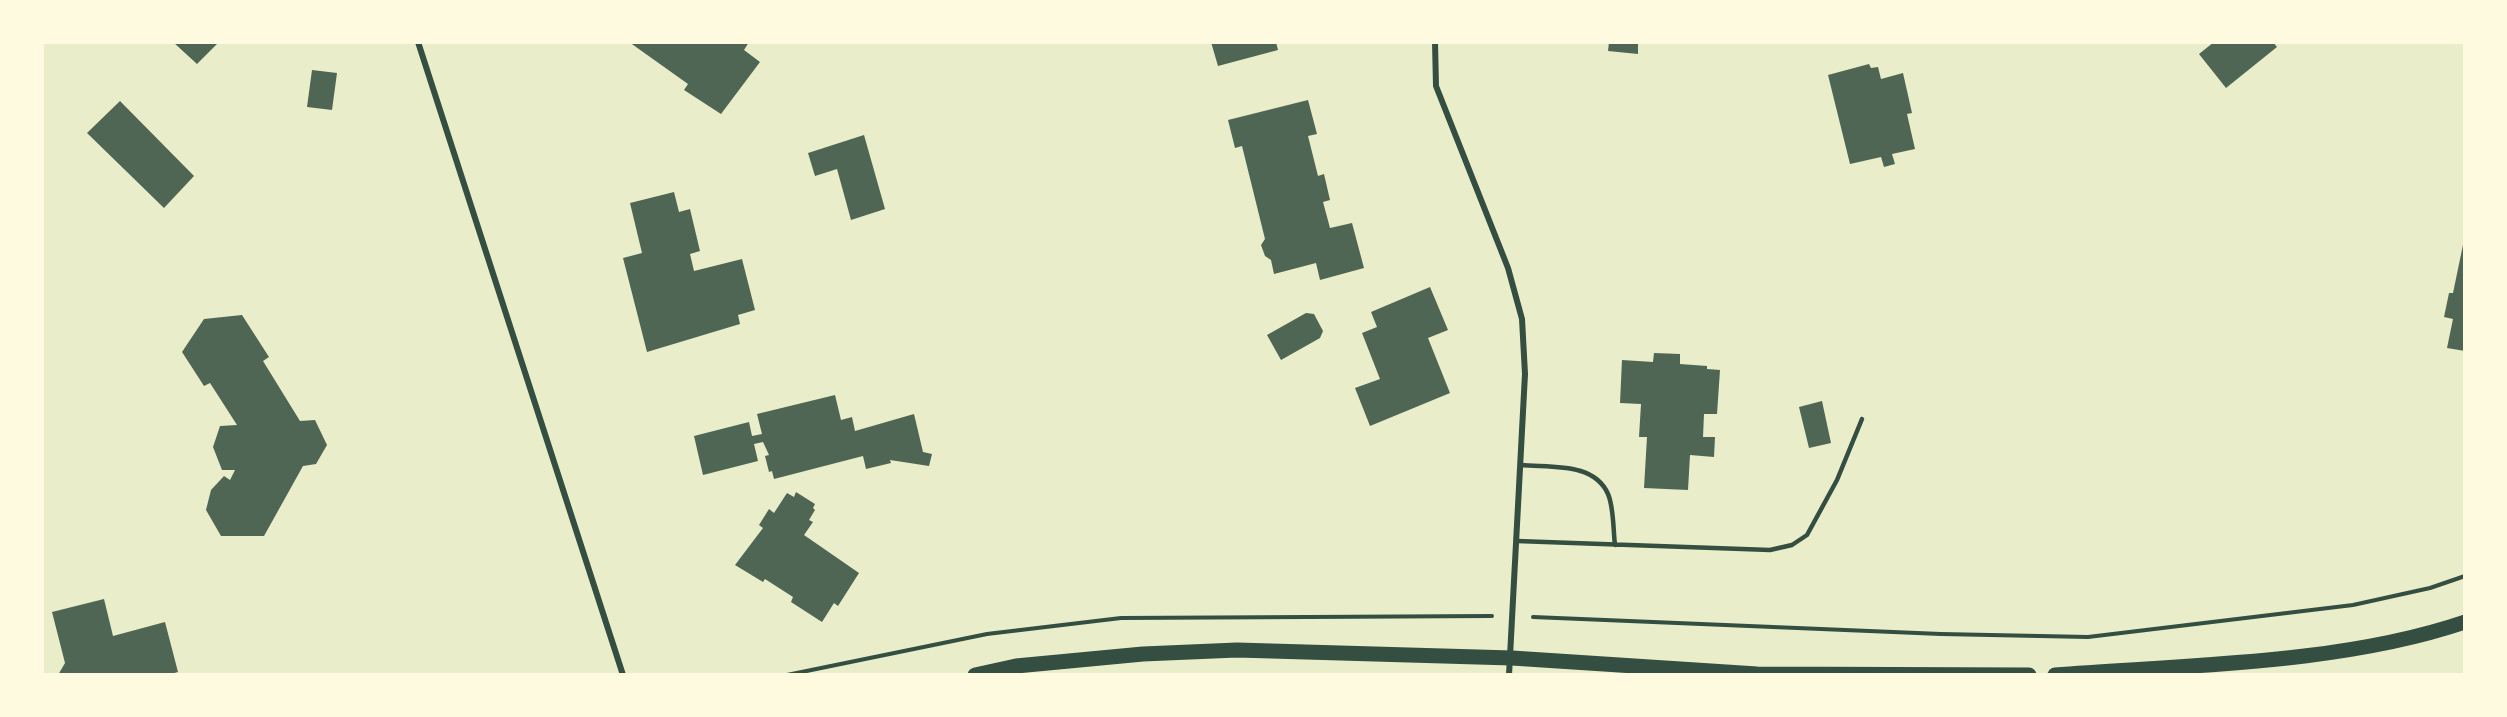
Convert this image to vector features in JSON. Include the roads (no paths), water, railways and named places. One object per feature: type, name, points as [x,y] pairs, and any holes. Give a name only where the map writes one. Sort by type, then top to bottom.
[{"type":"main road","points":[[2055,675],[2279,658],[2420,637],[2465,622]]},
{"type":"main road","points":[[975,675],[1016,666],[1143,654],[1226,651],[1512,658],[1757,674],[2029,675]]},
{"type":"street","points":[[418,42],[623,675]]},
{"type":"street","points":[[1435,42],[1436,86],[1508,268],[1522,319],[1525,374],[1512,658],[1509,675]]},
{"type":"lane","points":[[1517,541],[1770,550],[1792,545],[1807,535],[1837,480],[1862,419]]},
{"type":"lane","points":[[1521,465],[1586,471],[1599,480],[1609,496],[1615,544]]}]
